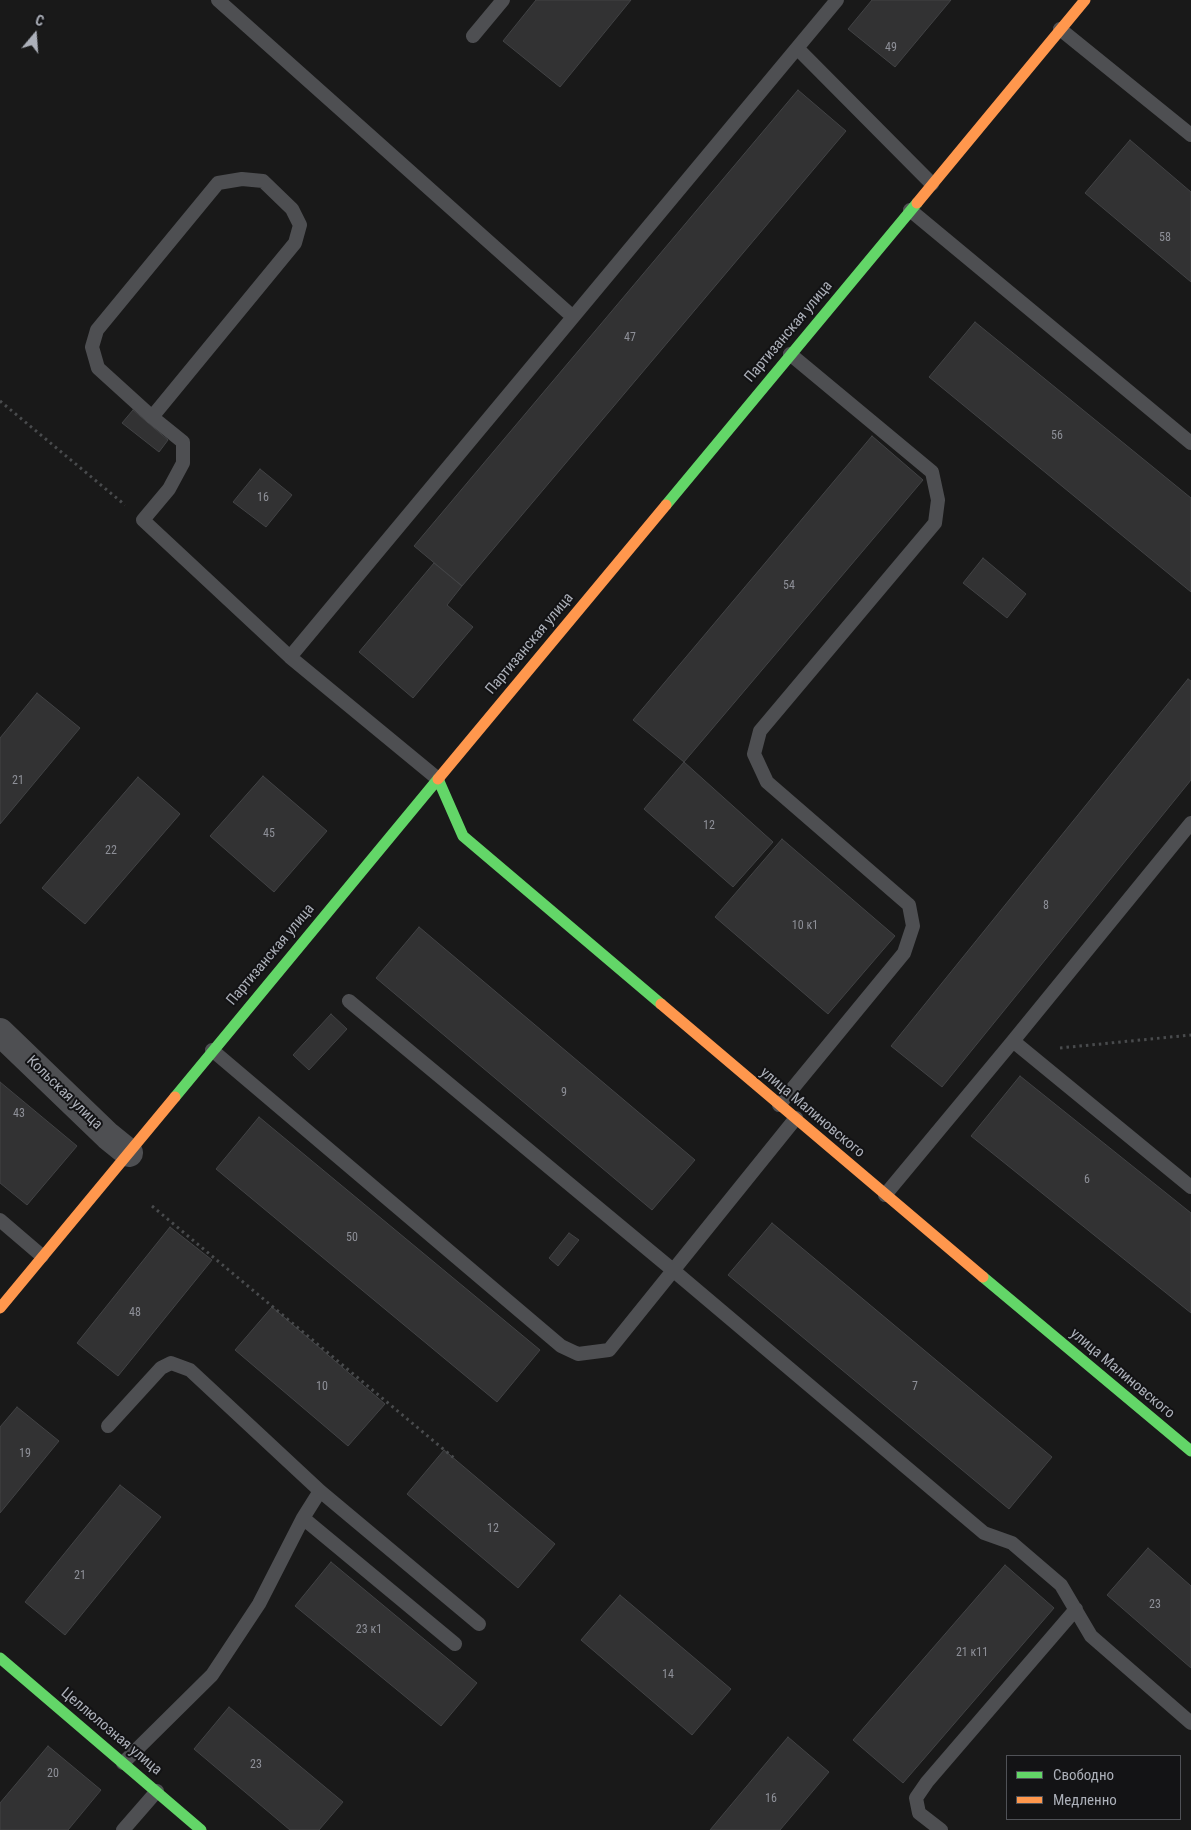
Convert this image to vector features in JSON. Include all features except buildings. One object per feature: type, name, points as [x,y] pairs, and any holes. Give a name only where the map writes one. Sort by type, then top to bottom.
[{"type":"street","name":"Партизанская улица","points":[[0,1308],[212,1050],[1085,0]]},
{"type":"street","name":"улица Малиновского","points":[[438,779],[463,836],[885,1195],[1191,1451]]},
{"type":"street","name":"Кольская улица","points":[[0,1032],[108,1136],[129,1153]]},
{"type":"street","name":"Целлюлозная улица","points":[[0,1658],[201,1830]]},
{"type":"lane","points":[[218,0],[573,317]]},
{"type":"lane","points":[[473,36],[502,0]]},
{"type":"lane","points":[[290,657],[837,0]]},
{"type":"lane","points":[[1060,29],[1191,134]]},
{"type":"lane","points":[[797,48],[932,184]]},
{"type":"lane","points":[[152,417],[295,242],[300,225],[292,209],[263,181],[242,178],[218,183],[97,330],[92,347],[98,368],[152,417],[183,442],[183,463],[169,489],[142,520],[290,657],[438,779]]},
{"type":"lane","points":[[910,210],[1191,443]]},
{"type":"lane","points":[[779,1105],[904,953],[914,926],[909,906],[767,782],[754,754],[760,731],[935,523],[938,500],[932,472],[790,354]]},
{"type":"lane","points":[[885,1195],[1191,824]]},
{"type":"lane","points":[[349,1001],[674,1271],[984,1533],[1012,1544],[1061,1585],[1091,1636],[1191,1723]]},
{"type":"lane","points":[[1013,1041],[1191,1187]]},
{"type":"lane","points":[[212,1050],[561,1346],[578,1354],[609,1350],[796,1118]]},
{"type":"lane","points":[[0,1220],[42,1256]]},
{"type":"lane","points":[[108,1426],[161,1368],[171,1363],[190,1370],[320,1491],[479,1624]]},
{"type":"lane","points":[[124,1763],[212,1675],[259,1604],[303,1518],[320,1491]]},
{"type":"lane","points":[[303,1518],[455,1644]]},
{"type":"lane","points":[[941,1830],[919,1813],[916,1798],[927,1782],[1076,1609]]},
{"type":"lane","points":[[123,1830],[157,1791]]},
{"type":"path","points":[[0,401],[142,520]]},
{"type":"path","points":[[1025,1051],[1191,1035]]},
{"type":"path","points":[[152,1206],[454,1458]]},
{"type":"traffic: fast","points":[[666,505],[917,203]]},
{"type":"traffic: fast","points":[[438,779],[463,836],[661,1004]]},
{"type":"traffic: fast","points":[[175,1097],[438,779]]},
{"type":"traffic: fast","points":[[983,1277],[1191,1451]]},
{"type":"traffic: fast","points":[[0,1658],[201,1830]]},
{"type":"traffic: slow","points":[[917,203],[1085,0]]},
{"type":"traffic: slow","points":[[438,779],[666,505]]},
{"type":"traffic: slow","points":[[661,1004],[983,1277]]},
{"type":"traffic: slow","points":[[0,1308],[175,1097]]}]
